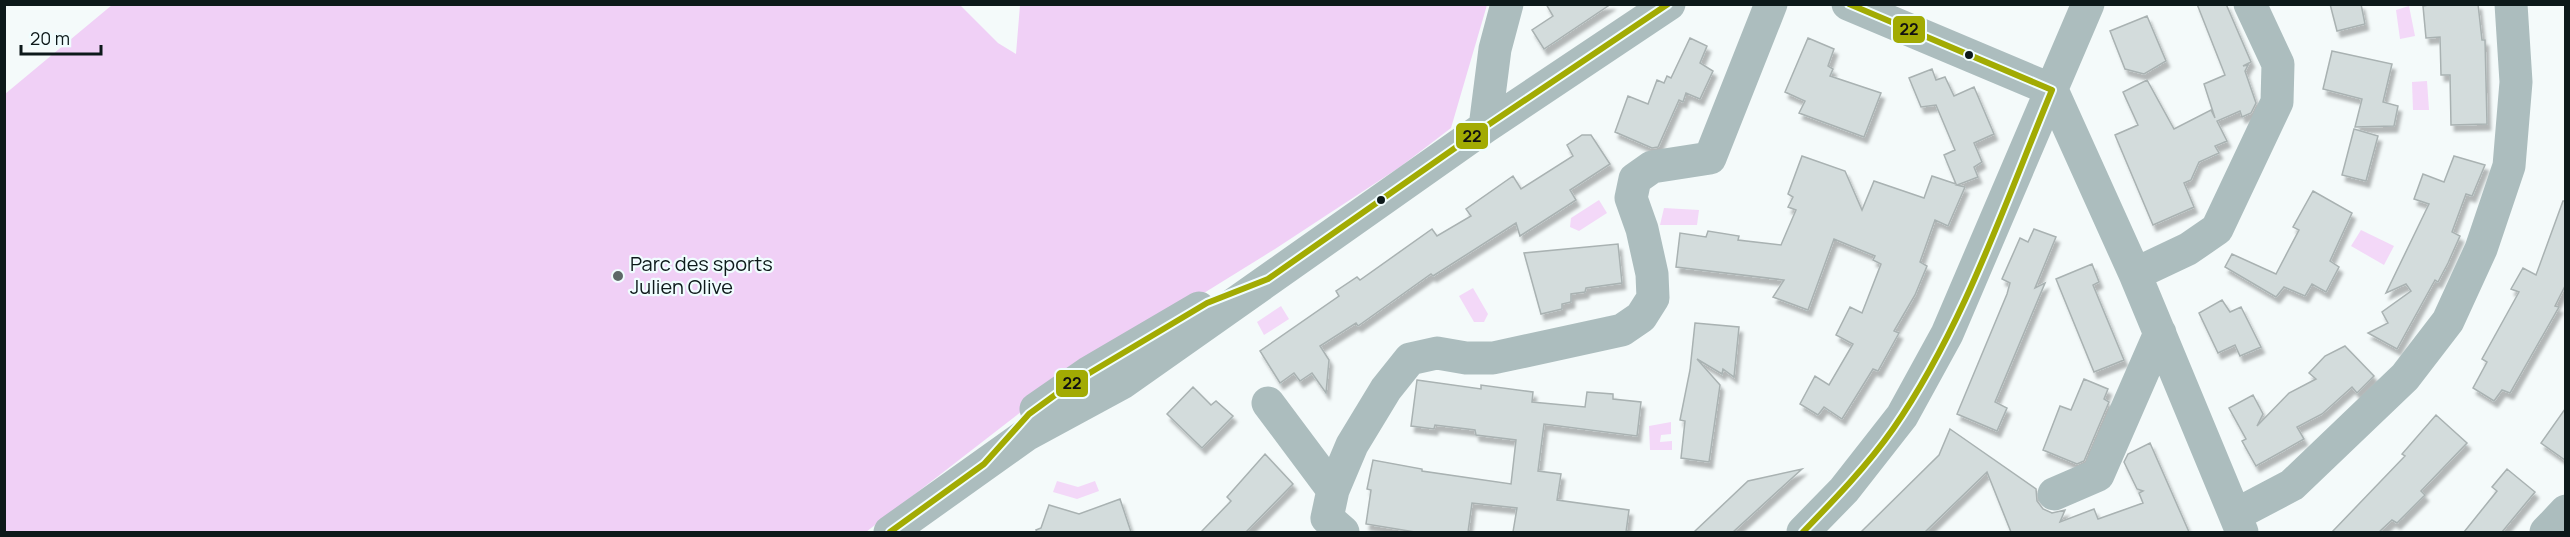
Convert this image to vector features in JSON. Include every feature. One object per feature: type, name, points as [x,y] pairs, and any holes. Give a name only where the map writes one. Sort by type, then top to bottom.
[{"type":"street","points":[[1485,127],[1496,49],[1507,4]]},
{"type":"street","points":[[890,532],[984,464],[1029,414],[1080,392],[1208,303],[1268,279],[1485,127],[1669,4]]},
{"type":"street","points":[[1334,514],[1352,446],[1386,389],[1410,359],[1437,353],[1466,358],[1493,358],[1623,330],[1641,317],[1653,298],[1652,274],[1631,198],[1635,179],[1652,167],[1710,158],[1771,4]]},
{"type":"street","points":[[1848,4],[2052,90],[2135,274],[2239,524],[2292,485],[2404,377],[2448,321],[2481,249],[2509,166],[2516,82],[2511,4]]},
{"type":"street","points":[[1803,532],[1844,490],[1902,416],[1947,334],[2088,4]]},
{"type":"street","points":[[2135,274],[2188,249],[2217,229],[2277,102],[2278,64],[2250,4]]},
{"type":"street","points":[[2054,494],[2098,475],[2160,333]]},
{"type":"street","points":[[1268,403],[1334,514]]},
{"type":"street","points":[[2546,532],[2565,511]]},
{"type":"shaded area","name":"Parc des sports Julien Olive","points":[[112,5],[960,5],[998,43],[1016,54],[1020,5],[1487,5],[1451,128],[1400,167],[1275,249],[1057,384],[866,532],[5,532],[5,94]]},
{"type":"shaded area","points":[[2409,6],[2415,36],[2400,39],[2396,10]]},
{"type":"shaded area","points":[[2427,81],[2429,110],[2413,110],[2412,82]]},
{"type":"shaded area","points":[[1599,200],[1607,213],[1579,231],[1570,227],[1571,218]]},
{"type":"shaded area","points":[[1664,208],[1699,210],[1697,225],[1660,225]]},
{"type":"shaded area","points":[[2361,230],[2394,246],[2384,265],[2351,246]]},
{"type":"shaded area","points":[[1473,288],[1488,314],[1484,322],[1474,322],[1459,296]]},
{"type":"shaded area","points":[[1281,306],[1289,319],[1264,335],[1257,322]]},
{"type":"shaded area","points":[[1671,422],[1671,434],[1661,435],[1660,442],[1672,441],[1672,450],[1650,450],[1649,426]]},
{"type":"shaded area","points":[[1057,481],[1078,487],[1095,481],[1099,491],[1077,499],[1053,492]]},
{"type":"building","points":[[1546,4],[1611,4],[1544,49],[1532,30],[1553,16]]},
{"type":"building","points":[[2197,4],[2226,4],[2251,62],[2243,66],[2248,65],[2245,71],[2256,103],[2251,113],[2242,117],[2240,111],[2217,121],[2227,141],[2215,146],[2219,153],[2199,162],[2191,180],[2184,183],[2194,207],[2153,225],[2115,135],[2138,125],[2123,92],[2147,80],[2174,129],[2211,110],[2215,118],[2204,84],[2225,75]]},
{"type":"building","points":[[2330,4],[2361,4],[2365,24],[2337,31]]},
{"type":"building","points":[[2478,4],[2482,40],[2485,40],[2487,124],[2451,125],[2450,75],[2441,75],[2440,37],[2426,38],[2423,6]]},
{"type":"building","points":[[2147,16],[2166,61],[2144,74],[2125,69],[2110,31]]},
{"type":"building","points":[[1690,38],[1707,46],[1700,63],[1713,71],[1700,99],[1686,93],[1683,102],[1679,100],[1658,147],[1652,148],[1615,132],[1628,96],[1648,104],[1657,80],[1664,83],[1667,76],[1671,78]]},
{"type":"building","points":[[1808,38],[1834,49],[1828,66],[1833,69],[1830,76],[1881,93],[1864,137],[1799,113],[1805,101],[1785,92]]},
{"type":"building","points":[[2332,51],[2392,64],[2383,102],[2398,106],[2394,126],[2355,127],[2362,99],[2323,89]]},
{"type":"building","points":[[1932,69],[1936,80],[1945,77],[1954,96],[1974,87],[1994,134],[1974,143],[1982,162],[1974,167],[1978,177],[1957,185],[1965,187],[1948,226],[1935,220],[1920,262],[1927,266],[1915,295],[1894,331],[1899,333],[1878,371],[1873,369],[1842,419],[1824,407],[1818,415],[1800,404],[1815,376],[1829,385],[1853,344],[1836,335],[1850,307],[1862,313],[1881,264],[1873,260],[1875,256],[1834,239],[1808,310],[1773,297],[1784,280],[1676,267],[1680,233],[1706,237],[1708,231],[1739,236],[1738,240],[1781,245],[1796,210],[1788,207],[1793,197],[1788,194],[1802,156],[1845,171],[1862,210],[1874,181],[1924,198],[1932,176],[1956,184],[1944,155],[1955,150],[1936,105],[1921,107],[1909,78]]},
{"type":"building","points":[[2354,129],[2378,136],[2366,181],[2342,175]]},
{"type":"building","points":[[1582,135],[1591,135],[1610,164],[1570,190],[1576,200],[1520,236],[1516,223],[1433,276],[1431,274],[1358,326],[1356,323],[1320,346],[1329,360],[1326,393],[1312,373],[1300,381],[1294,373],[1280,383],[1260,351],[1339,296],[1336,291],[1357,277],[1360,280],[1432,229],[1437,236],[1471,216],[1466,209],[1513,176],[1521,189],[1573,156],[1567,145]]},
{"type":"building","points":[[2454,156],[2485,165],[2472,196],[2466,194],[2452,232],[2460,236],[2448,263],[2438,282],[2435,280],[2397,349],[2368,333],[2388,323],[2382,312],[2411,291],[2406,284],[2386,293],[2429,204],[2414,199],[2423,174],[2444,182]]},
{"type":"building","points":[[2313,191],[2352,213],[2330,261],[2339,267],[2326,292],[2312,284],[2305,296],[2284,287],[2276,297],[2225,267],[2232,254],[2276,274],[2299,230],[2293,227]]},
{"type":"building","points":[[2563,201],[2565,201],[2565,286],[2555,306],[2559,307],[2510,393],[2502,390],[2494,401],[2473,388],[2487,362],[2482,359],[2519,292],[2511,289],[2523,268],[2536,275]]},
{"type":"building","points":[[2034,229],[2056,237],[2035,288],[2045,283],[1995,402],[2007,408],[1997,431],[1957,414],[2007,294],[2010,283],[2002,279],[2020,238],[2028,242]]},
{"type":"building","points":[[1618,244],[1622,283],[1586,288],[1585,292],[1571,294],[1571,302],[1562,304],[1562,309],[1541,314],[1524,253]]},
{"type":"building","points":[[2092,264],[2099,282],[2093,285],[2124,360],[2094,372],[2056,279]]},
{"type":"building","points":[[2222,300],[2230,312],[2241,307],[2261,347],[2240,356],[2235,345],[2218,353],[2199,313]]},
{"type":"building","points":[[1695,323],[1739,327],[1734,377],[1723,369],[1722,374],[1697,359],[1720,385],[1709,462],[1681,458],[1685,421],[1680,420],[1690,370]]},
{"type":"building","points":[[2345,346],[2374,376],[2357,393],[2352,387],[2322,414],[2297,427],[2304,439],[2256,466],[2242,441],[2246,439],[2229,408],[2253,395],[2263,414],[2257,426],[2289,393],[2316,379],[2309,373],[2325,356]]},
{"type":"building","points":[[2084,379],[2108,389],[2104,399],[2109,402],[2084,461],[2077,464],[2043,450],[2060,406],[2071,410]]},
{"type":"building","points":[[1417,380],[1481,389],[1481,385],[1533,392],[1532,402],[1585,407],[1587,392],[1613,394],[1613,399],[1641,402],[1637,436],[1544,424],[1538,471],[1561,474],[1557,500],[1629,510],[1626,532],[1513,532],[1517,508],[1472,503],[1468,532],[1415,532],[1366,524],[1371,490],[1367,489],[1373,460],[1422,469],[1422,471],[1511,484],[1516,440],[1476,435],[1475,430],[1435,425],[1434,429],[1411,426]]},
{"type":"building","points":[[1193,387],[1211,405],[1216,401],[1233,416],[1202,448],[1167,414]]},
{"type":"building","points":[[2565,409],[2565,460],[2541,443]]},
{"type":"building","points":[[2436,415],[2467,443],[2421,491],[2425,495],[2397,523],[2392,520],[2379,532],[2332,532],[2405,456],[2402,454]]},
{"type":"building","points":[[1950,429],[2036,489],[2037,501],[2043,509],[2052,513],[2065,510],[2060,522],[2094,509],[2098,519],[2143,503],[2139,493],[2143,491],[2137,489],[2124,462],[2128,454],[2150,443],[2189,532],[2011,532],[1987,472],[1925,532],[1861,532],[1939,455]]},
{"type":"building","points":[[1265,454],[1293,484],[1246,532],[1201,532],[1231,501],[1227,497]]},
{"type":"building","points":[[1802,469],[1733,532],[1694,532],[1748,481]]},
{"type":"building","points":[[2507,469],[2535,492],[2502,532],[2464,532],[2497,491],[2492,487]]},
{"type":"building","points":[[1120,499],[1131,532],[1037,532],[1036,530],[1041,528],[1049,505],[1079,514]]},
{"type":"transit line","name":"22","points":[[890,532],[984,464],[1029,414],[1066,387],[1207,303],[1268,279],[1485,127],[1668,4]]},
{"type":"transit line","name":"22","points":[[1849,4],[2052,90]]},
{"type":"transit line","name":"22","points":[[1803,532],[1872,456],[1918,390],[1962,307],[2052,90]]},
{"type":"place","name":"Parc des sports Julien Olive","points":[[618,276]]}]
